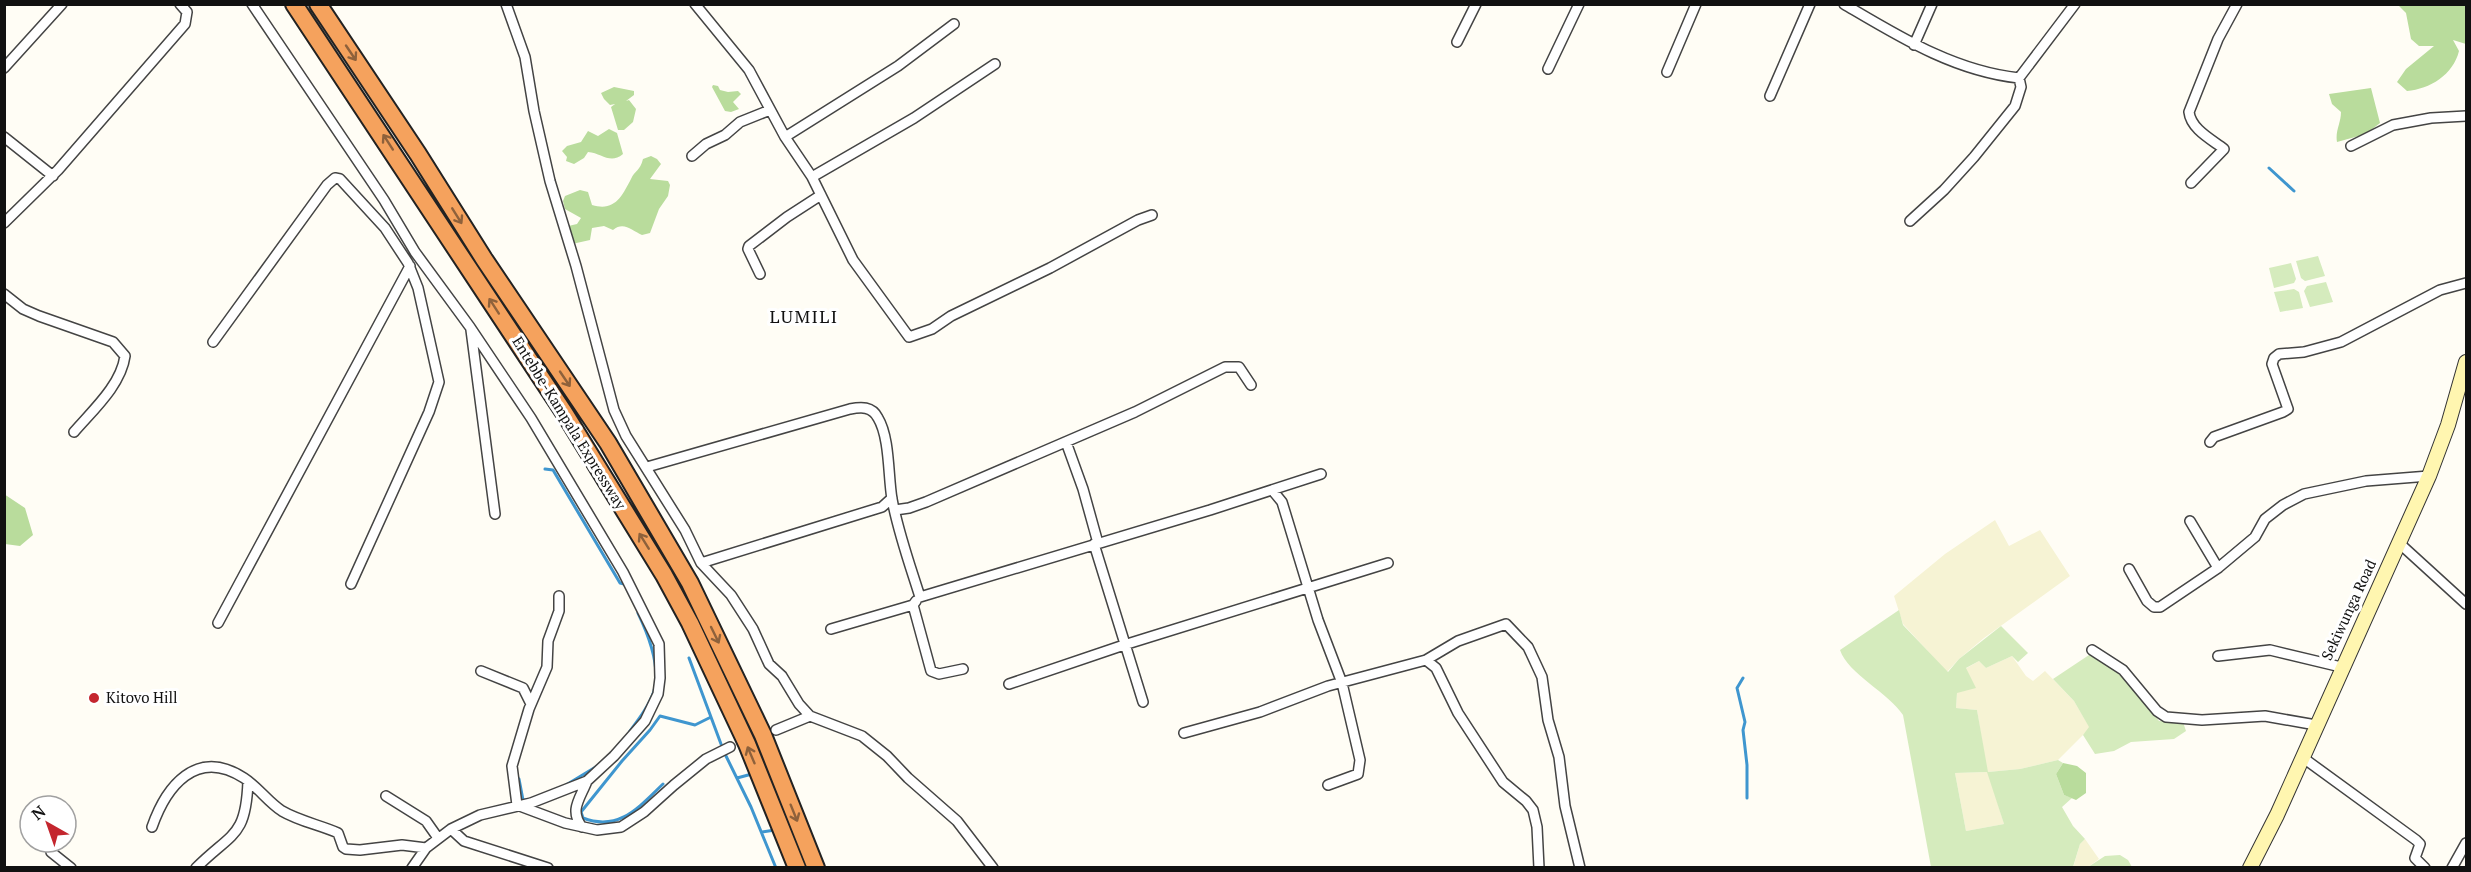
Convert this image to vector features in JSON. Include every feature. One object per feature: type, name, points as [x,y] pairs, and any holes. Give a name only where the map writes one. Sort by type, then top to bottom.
[{"type":"highway","name":"Entebbe-Kampala Expressway","points":[[294,4],[565,414],[664,574],[690,623],[747,744],[797,867]]},
{"type":"highway","name":"Entebbe-Kampala Expressway","points":[[318,4],[608,443],[690,583],[763,735],[816,867]]},
{"type":"main road","name":"Sekiwunga Road","points":[[2250,867],[2277,815],[2429,476],[2448,426],[2466,364]]},
{"type":"street","points":[[4,68],[62,4]]},
{"type":"street","points":[[4,223],[53,176],[185,24],[186,12],[180,4]]},
{"type":"street","points":[[252,4],[384,200],[415,252],[470,327],[531,418],[622,572],[659,644],[658,694],[645,721],[614,756],[587,781],[539,801],[480,815],[451,829],[426,848],[412,867]]},
{"type":"street","points":[[506,4],[525,57],[534,111],[550,181],[576,266],[614,410],[626,436],[685,530],[701,563],[731,595],[753,629],[770,664],[782,676],[799,704],[810,716],[862,736],[887,756],[908,778],[957,821],[993,867]]},
{"type":"street","points":[[695,4],[744,63],[785,137],[812,177],[856,266],[909,337],[932,329],[951,316],[1050,268],[1138,220],[1152,215]]},
{"type":"street","points":[[1457,42],[1476,4]]},
{"type":"street","points":[[1548,69],[1579,4]]},
{"type":"street","points":[[1667,72],[1696,4]]},
{"type":"street","points":[[1770,96],[1810,4]]},
{"type":"street","points":[[1844,4],[1914,45],[1968,69],[2019,78]]},
{"type":"street","points":[[1914,45],[1932,4]]},
{"type":"street","points":[[1910,221],[1944,190],[2015,106],[2021,87],[2019,78],[2075,4]]},
{"type":"street","points":[[2191,183],[2224,149],[2194,126],[2190,121],[2189,112],[2218,39],[2237,4]]},
{"type":"street","points":[[785,137],[898,66],[954,24]]},
{"type":"street","points":[[812,177],[914,117],[995,64]]},
{"type":"street","points":[[692,156],[706,144],[725,135],[740,122],[770,110]]},
{"type":"street","points":[[2351,146],[2393,125],[2431,118],[2466,116]]},
{"type":"street","points":[[4,137],[53,176]]},
{"type":"street","points":[[213,342],[327,185],[335,178],[339,179],[385,228],[410,267],[418,288],[439,382],[432,404],[351,584]]},
{"type":"street","points":[[760,274],[748,249],[753,242],[821,195]]},
{"type":"street","points":[[218,623],[410,267],[415,252]]},
{"type":"street","points":[[2210,442],[2214,437],[2288,409],[2272,364],[2274,358],[2279,354],[2304,352],[2341,342],[2440,290],[2466,283]]},
{"type":"street","points":[[4,294],[23,309],[113,342],[125,356],[124,368],[109,391],[74,432]]},
{"type":"street","points":[[470,327],[495,514]]},
{"type":"street","points":[[895,510],[926,502],[1066,442],[1135,412],[1225,368],[1239,367],[1251,384]]},
{"type":"street","points":[[647,467],[850,409],[864,407],[870,410],[879,418],[888,454],[892,498],[931,671],[939,674],[963,669]]},
{"type":"street","points":[[1066,442],[1083,489],[1124,645],[1143,702]]},
{"type":"street","points":[[831,629],[1321,474]]},
{"type":"street","points":[[2129,569],[2147,602],[2154,607],[2160,607],[2218,568],[2255,537],[2265,519],[2283,505],[2304,494],[2366,481],[2429,476]]},
{"type":"street","points":[[1273,491],[1282,502],[1308,588],[1342,683],[1360,769],[1358,774],[1328,785]]},
{"type":"street","points":[[701,563],[882,507],[892,498]]},
{"type":"street","points":[[2190,521],[2218,568]]},
{"type":"street","points":[[2398,542],[2466,604]]},
{"type":"street","points":[[1009,684],[1124,645],[1388,563]]},
{"type":"street","points":[[517,805],[512,766],[531,704],[547,667],[548,641],[559,611],[559,596]]},
{"type":"street","points":[[1184,733],[1260,712],[1342,683],[1426,660],[1458,640],[1506,624],[1528,646],[1542,677],[1548,720],[1559,757],[1565,806],[1580,867]]},
{"type":"street","points":[[2092,650],[2123,670],[2157,711],[2166,717],[2202,720],[2265,716],[2316,724]]},
{"type":"street","points":[[2218,656],[2270,650],[2341,668]]},
{"type":"street","points":[[1426,660],[1436,668],[1458,714],[1503,782],[1526,801],[1533,810],[1539,867]]},
{"type":"street","points":[[481,671],[523,688],[531,704]]},
{"type":"street","points":[[776,730],[810,716]]},
{"type":"street","points":[[517,805],[597,830],[621,827],[644,812],[706,759],[730,747]]},
{"type":"street","points":[[2302,757],[2416,840],[2420,844],[2415,858],[2425,867]]},
{"type":"street","points":[[152,827],[159,807],[172,787],[196,769],[218,768],[230,770],[248,781],[280,810],[339,833],[343,847],[346,849],[360,850],[402,845],[426,848]]},
{"type":"street","points":[[196,867],[222,846],[244,819],[248,781]]},
{"type":"street","points":[[582,826],[574,811],[587,781]]},
{"type":"street","points":[[386,796],[426,821],[438,838]]},
{"type":"street","points":[[451,829],[464,841],[548,867]]},
{"type":"street","points":[[2452,867],[2466,843]]},
{"type":"street","points":[[54,854],[71,867]]},
{"type":"shaded area","points":[[1995,520],[2009,546],[2040,530],[2070,576],[1984,638],[1947,672],[1903,624],[1894,596],[1945,554]]},
{"type":"shaded area","points":[[2012,656],[2026,676],[2033,681],[2045,671],[2074,701],[2090,728],[2058,760],[2020,769],[1988,772],[2004,824],[1966,831],[1955,773],[1987,772],[1977,710],[1956,708],[1957,693],[1965,669],[1979,661],[1986,668]]},
{"type":"shaded area","points":[[2085,839],[2099,859],[2088,867],[2073,868],[2080,844]]},
{"type":"green space","points":[[2398,5],[2466,5],[2466,44],[2453,40],[2459,51],[2452,67],[2432,84],[2416,90],[2407,91],[2397,82],[2406,69],[2434,46],[2419,46],[2411,39],[2406,13]]},
{"type":"green space","points":[[713,85],[728,92],[738,91],[741,94],[733,102],[739,109],[731,112],[725,111]]},
{"type":"green space","points":[[614,87],[634,91],[634,95],[626,101],[629,100],[636,109],[633,122],[624,130],[618,130],[611,107],[615,104],[610,105],[601,93]]},
{"type":"green space","points":[[2371,88],[2380,123],[2366,134],[2337,142],[2341,112],[2332,104],[2329,94]]},
{"type":"green space","points":[[609,129],[617,133],[623,154],[610,158],[588,152],[584,158],[574,164],[566,161],[567,157],[562,151],[567,146],[581,142],[588,131],[598,136]]},
{"type":"green space","points":[[651,156],[661,164],[650,179],[668,181],[670,185],[668,196],[659,209],[650,233],[642,235],[621,226],[613,230],[604,226],[592,228],[590,240],[572,244],[564,227],[577,224],[581,218],[565,209],[563,201],[565,196],[580,190],[588,192],[592,205],[600,207],[612,204],[621,197],[643,159]]},
{"type":"green space","points":[[2318,256],[2325,276],[2305,281],[2301,278],[2296,261]]},
{"type":"green space","points":[[2291,263],[2296,279],[2294,283],[2274,288],[2269,268]]},
{"type":"green space","points":[[2326,282],[2333,302],[2310,307],[2304,291],[2307,286]]},
{"type":"green space","points":[[2294,289],[2299,292],[2303,308],[2280,312],[2274,292]]},
{"type":"green space","points":[[4,494],[25,508],[33,535],[20,546],[5,544]]},
{"type":"green space","points":[[1899,610],[1903,625],[1948,672],[1959,659],[2001,626],[2028,653],[2018,662],[2012,656],[1986,668],[1979,661],[1966,668],[1976,688],[1957,693],[1956,708],[1977,710],[1988,772],[2020,769],[2058,760],[2063,763],[2056,774],[2064,795],[2072,798],[2062,807],[2073,826],[2085,839],[2080,844],[2073,867],[1931,867],[1903,715],[1897,707],[1851,667],[1840,650]],"holes":[[[1987,772],[2004,824],[1966,831],[1955,773]]]},
{"type":"green space","points":[[2092,653],[2128,679],[2159,721],[2183,722],[2186,731],[2174,739],[2131,742],[2114,751],[2095,754],[2083,735],[2089,727],[2074,701],[2053,679]]},
{"type":"green space","points":[[2063,763],[2077,766],[2086,773],[2086,793],[2076,800],[2064,795],[2056,774]]},
{"type":"green space","points":[[2120,855],[2128,860],[2132,867],[2088,867],[2105,856]]},
{"type":"waterway","points":[[2269,168],[2294,191]]},
{"type":"waterway","points":[[545,469],[553,470],[620,583],[624,584]]},
{"type":"waterway","points":[[630,731],[644,712],[656,682],[655,661],[638,613]]},
{"type":"waterway","points":[[689,658],[721,744]]},
{"type":"waterway","points":[[1743,678],[1737,688],[1745,722],[1743,730],[1747,765],[1747,798]]},
{"type":"waterway","points":[[663,784],[628,815],[607,822],[596,822],[583,818],[581,812],[660,716],[695,725],[709,718]]},
{"type":"waterway","points":[[726,756],[751,807],[776,868]]},
{"type":"waterway","points":[[566,785],[599,765]]},
{"type":"waterway","points":[[737,778],[752,774]]},
{"type":"waterway","points":[[519,779],[523,800],[527,800]]},
{"type":"waterway","points":[[762,832],[775,830]]},
{"type":"place","name":"Kitovo Hill","points":[[94,698]]},
{"type":"district","name":"LUMILI","points":[[804,317]]}]
